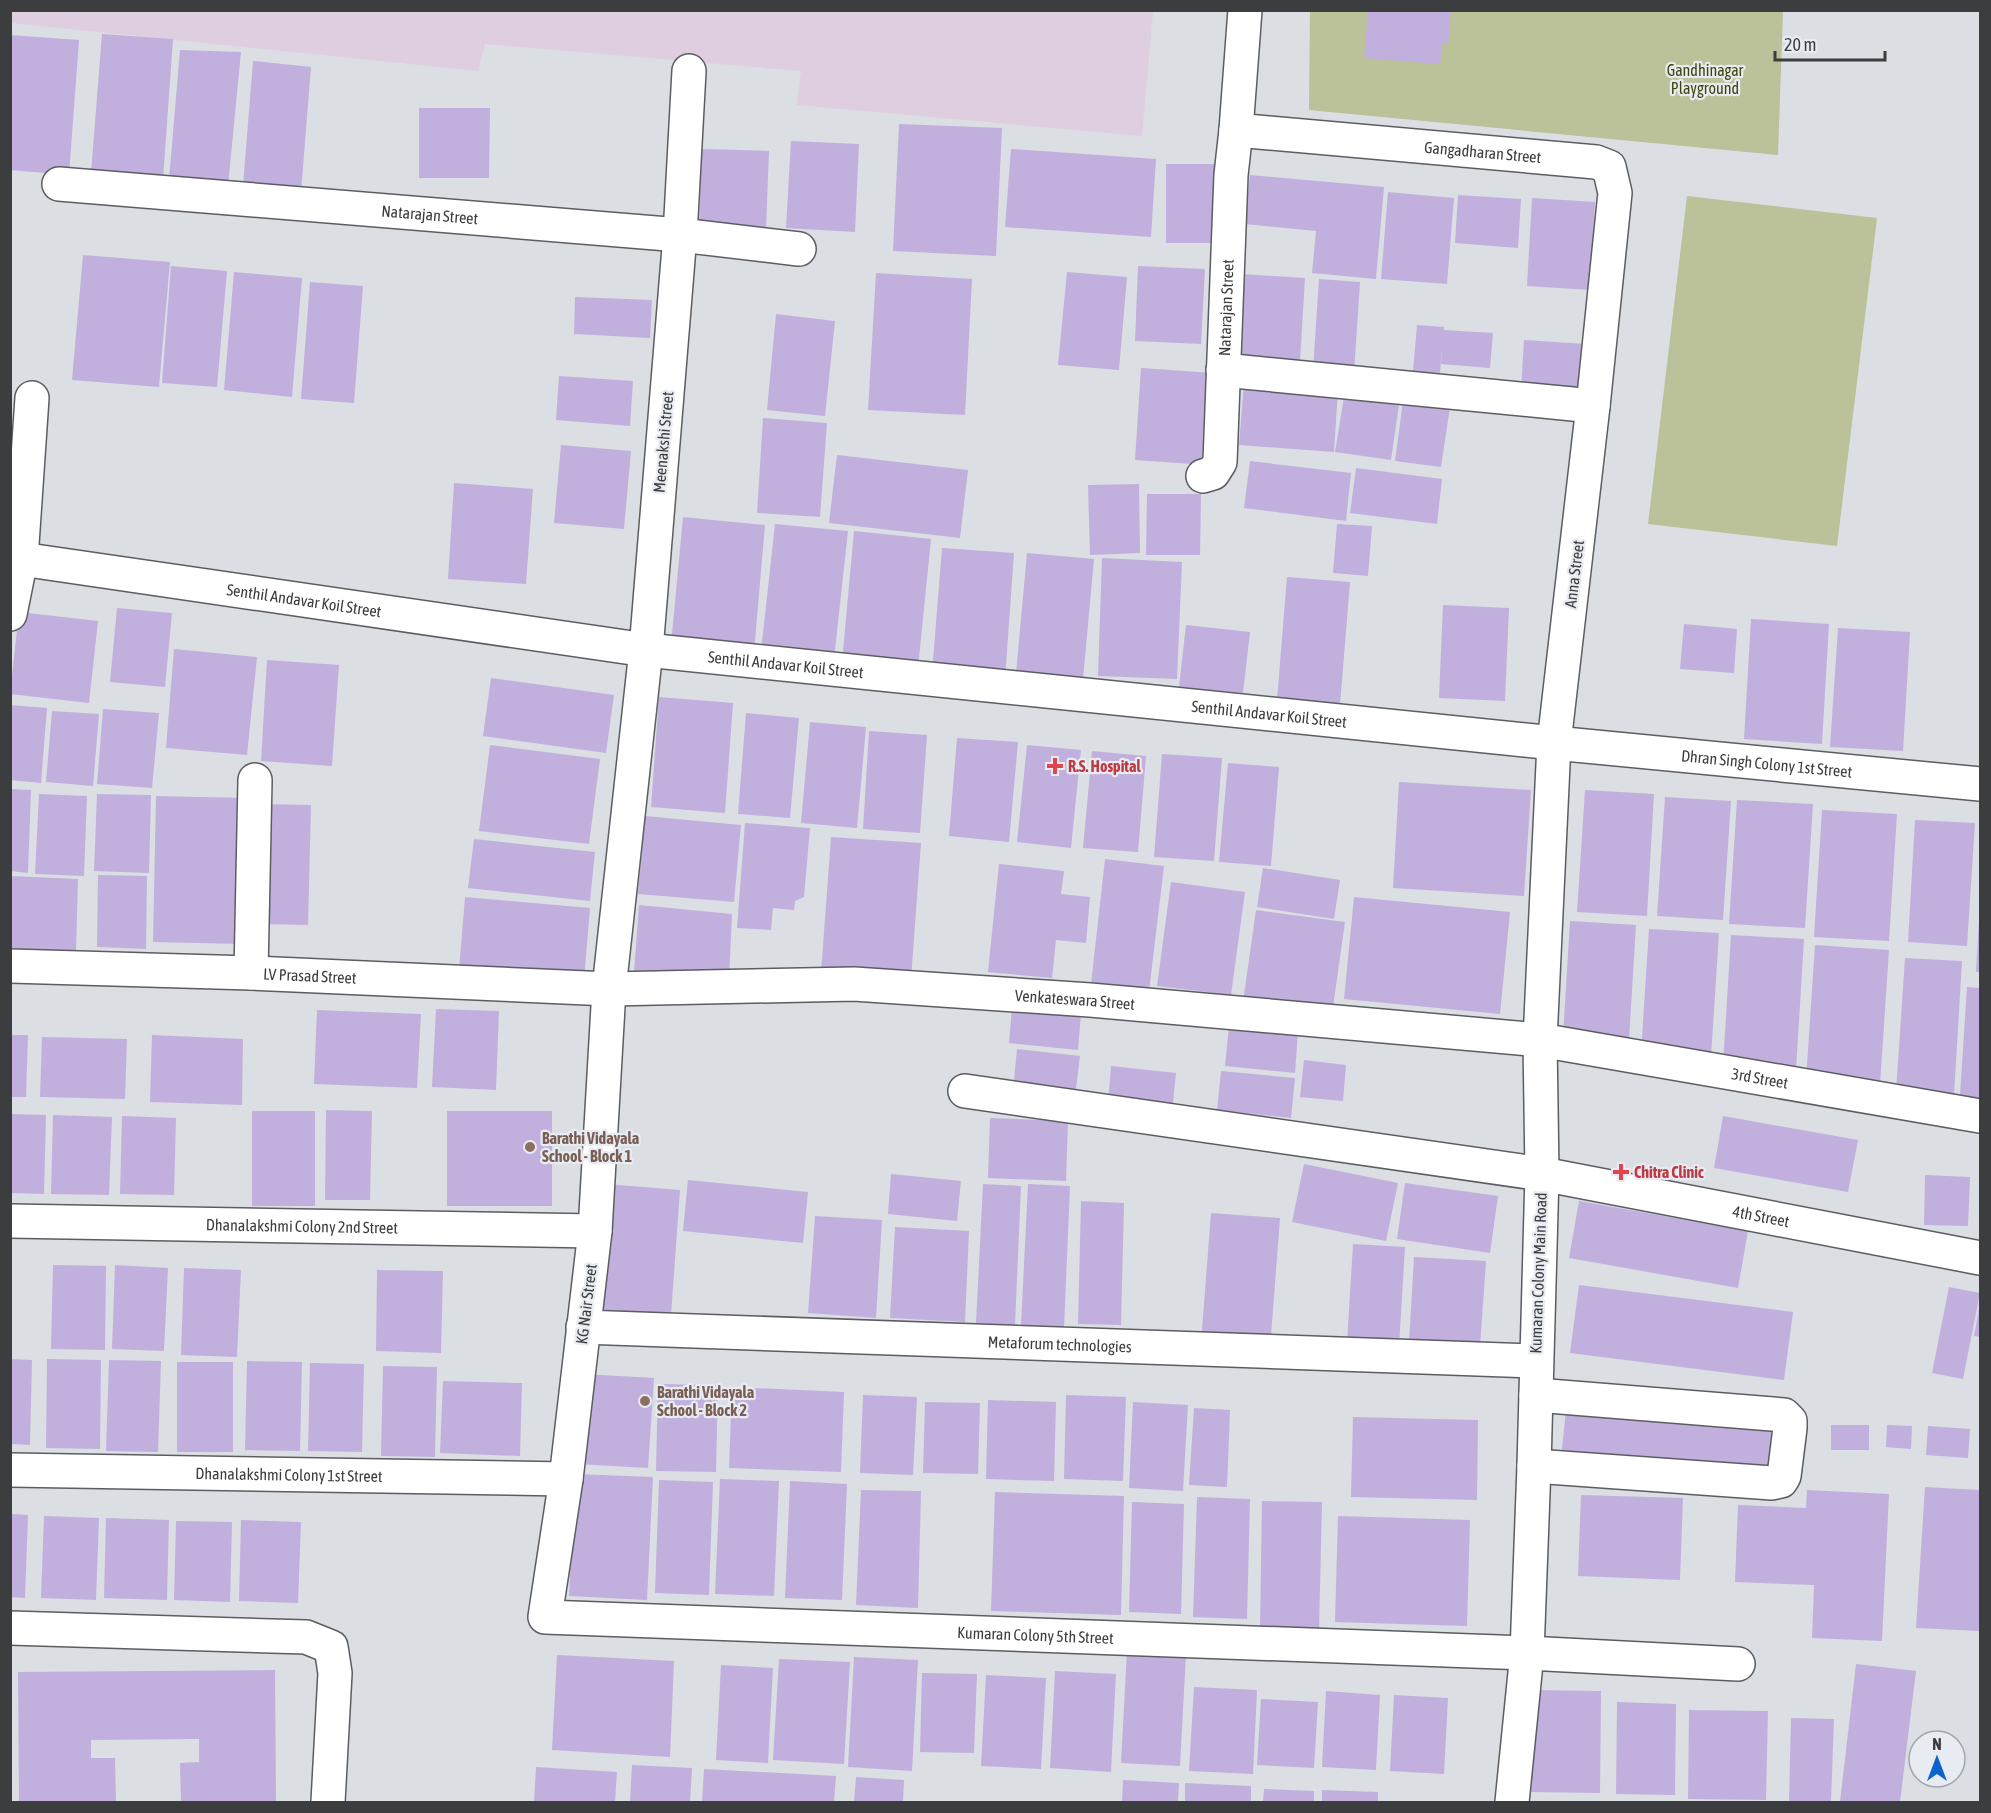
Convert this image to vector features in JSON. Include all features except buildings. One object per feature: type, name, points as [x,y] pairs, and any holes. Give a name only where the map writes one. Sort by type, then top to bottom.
[{"type":"street","points":[[1236,130],[1245,10]]},
{"type":"street","name":"Meenakshi Street","points":[[609,989],[646,650],[680,235],[689,71]]},
{"type":"street","name":"Natarajan Street","points":[[1203,476],[1213,473],[1220,462],[1231,175],[1236,130]]},
{"type":"street","name":"Gangadharan Street","points":[[1236,130],[1596,162],[1609,167],[1615,193],[1593,406]]},
{"type":"street","name":"Natarajan Street","points":[[59,184],[680,235],[799,249]]},
{"type":"street","points":[[1223,370],[1593,406]]},
{"type":"street","points":[[10,614],[21,560],[32,398]]},
{"type":"street","name":"Anna Street","points":[[1554,743],[1593,406]]},
{"type":"street","name":"Senthil Andavar Koil Street","points":[[21,560],[646,650],[1554,743]]},
{"type":"street","name":"Dhran Singh Colony 1st Street","points":[[1554,743],[1980,784]]},
{"type":"street","name":"Kumaran Colony Main Road","points":[[1512,1803],[1527,1653],[1542,1174],[1540,1040],[1554,743]]},
{"type":"street","points":[[251,973],[255,780]]},
{"type":"street","name":"LV Prasad Street","points":[[10,966],[251,973],[609,989]]},
{"type":"street","name":"Venkateswara Street","points":[[609,989],[854,984],[1090,1000],[1540,1040]]},
{"type":"street","name":"KG Nair Street","points":[[545,1617],[567,1479],[595,1231],[609,989]]},
{"type":"street","name":"3rd Street","points":[[1540,1040],[1980,1116]]},
{"type":"street","name":"4th Street","points":[[965,1091],[1542,1174],[1980,1258]]},
{"type":"street","name":"Dhanalakshmi Colony 2nd Street","points":[[10,1221],[595,1231]]},
{"type":"street","name":"Metaforum technologies","points":[[583,1327],[1536,1361]]},
{"type":"street","points":[[1534,1466],[1772,1483],[1781,1481],[1784,1476],[1790,1428],[1790,1421],[1784,1415],[1536,1395]]},
{"type":"street","name":"Dhanalakshmi Colony 1st Street","points":[[10,1470],[567,1479]]},
{"type":"street","name":"Kumaran Colony 5th Street","points":[[545,1617],[1527,1653],[1738,1664]]},
{"type":"street","points":[[10,1628],[306,1637],[331,1647],[335,1673],[328,1803]]},
{"type":"shaded area","points":[[11,10],[1153,11],[1142,136],[797,105],[801,71],[485,44],[478,71],[11,23]]},
{"type":"green space","name":"Gandhinagar Playground","points":[[1310,11],[1783,11],[1778,155],[1309,110]]},
{"type":"green space","points":[[1687,196],[1877,218],[1837,546],[1648,524]]},
{"type":"place","name":"R.S. Hospital","points":[[1055,766]]},
{"type":"place","name":"Barathi Vidayala School - Block 1","points":[[530,1147]]},
{"type":"place","name":"Chitra Clinic","points":[[1621,1172]]},
{"type":"place","name":"Barathi Vidayala School - Block 2","points":[[645,1401]]}]
